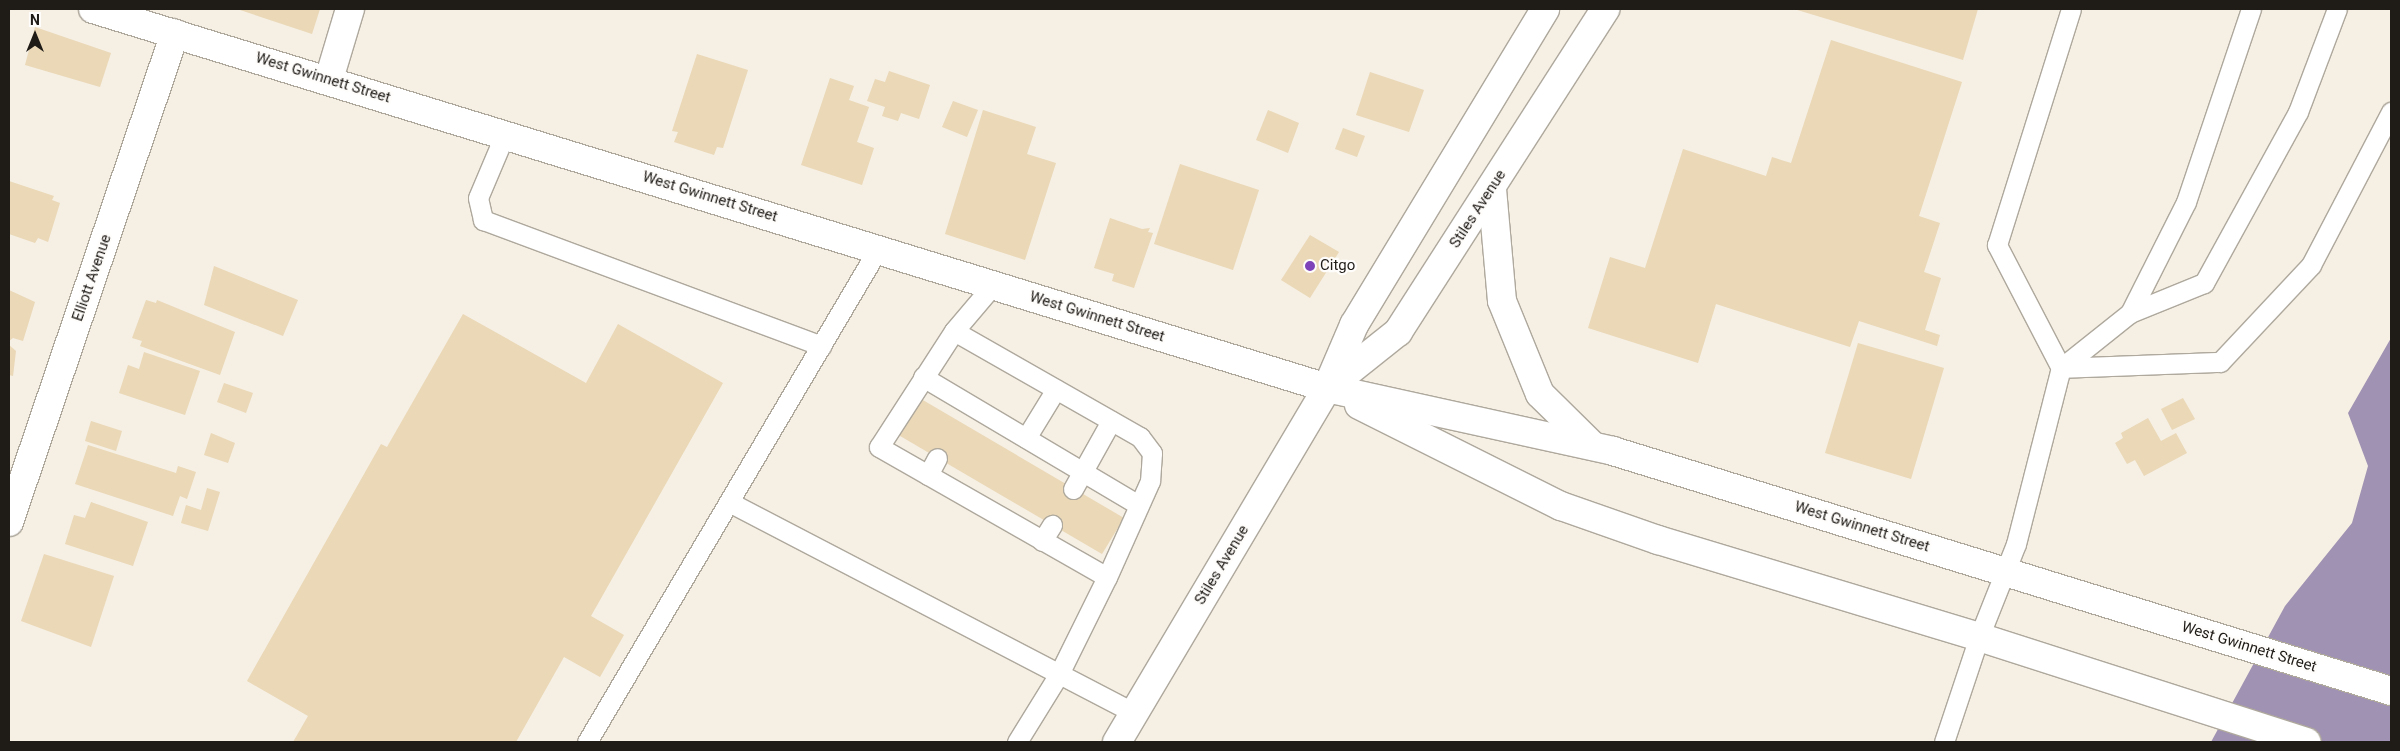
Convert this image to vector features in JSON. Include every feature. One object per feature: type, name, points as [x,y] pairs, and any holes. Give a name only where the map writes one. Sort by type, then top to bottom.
[{"type":"main road","name":"West Gwinnett Street","points":[[93,9],[329,79],[1327,388],[1593,446],[2391,691]]},
{"type":"main road","points":[[329,79],[350,9]]},
{"type":"main road","name":"Stiles Avenue","points":[[1117,742],[1327,388],[1354,325],[1545,9]]},
{"type":"main road","name":"Stiles Avenue","points":[[1327,388],[1398,332],[1492,189],[1605,9]]},
{"type":"main road","name":"Elliott Avenue","points":[[9,522],[175,34]]},
{"type":"main road","points":[[1492,189],[1502,302],[1540,394],[1593,446]]},
{"type":"main road","name":"West Gwinnett Street","points":[[1327,388],[1561,506],[1658,540],[1979,637],[2307,742]]},
{"type":"lane","points":[[2061,368],[1997,245],[2071,9]]},
{"type":"lane","points":[[2130,313],[2186,202],[2252,9]]},
{"type":"lane","points":[[1944,742],[1979,637],[2007,572],[2016,544],[2061,368],[2130,313],[2204,283],[2298,112],[2337,9]]},
{"type":"lane","points":[[2061,368],[2220,362],[2311,265],[2391,112]]},
{"type":"lane","points":[[505,134],[478,198],[483,220],[821,346]]},
{"type":"lane","points":[[587,742],[878,249]]},
{"type":"lane","points":[[993,285],[954,332],[879,447],[928,474],[1047,533],[1107,577]]},
{"type":"lane","points":[[954,332],[1140,437],[1152,453],[1150,481],[1107,577],[1059,674],[1018,742]]},
{"type":"lane","points":[[923,377],[962,413],[1026,438],[1139,505]]},
{"type":"lane","points":[[1026,438],[1056,389]]},
{"type":"lane","points":[[1073,489],[1084,473],[1111,421]]},
{"type":"lane","points":[[928,474],[937,458]]},
{"type":"lane","points":[[729,502],[1134,713]]},
{"type":"shaded area","points":[[2391,338],[2391,742],[2211,742],[2285,606],[2352,523],[2368,466],[2348,413]]},
{"type":"building","points":[[237,9],[320,9],[312,34]]},
{"type":"building","points":[[1794,9],[1978,9],[1963,60]]},
{"type":"building","points":[[35,27],[111,53],[100,87],[25,65]]},
{"type":"building","points":[[1831,40],[1962,82],[1919,216],[1940,223],[1924,272],[1941,278],[1925,330],[1940,335],[1937,346],[1859,321],[1850,347],[1716,304],[1698,363],[1588,328],[1610,257],[1645,268],[1683,149],[1766,176],[1772,157],[1791,163]]},
{"type":"building","points":[[697,54],[748,70],[723,148],[717,147],[714,155],[674,142],[678,132],[672,131]]},
{"type":"building","points":[[889,71],[930,85],[919,119],[901,113],[898,121],[882,116],[885,107],[867,101],[875,79],[885,82]]},
{"type":"building","points":[[1370,72],[1424,90],[1409,132],[1356,115]]},
{"type":"building","points":[[830,78],[854,86],[849,100],[869,107],[857,142],[874,148],[862,185],[801,165]]},
{"type":"building","points":[[953,101],[978,110],[967,137],[942,127]]},
{"type":"building","points":[[983,110],[1036,127],[1027,154],[1056,163],[1025,260],[945,234]]},
{"type":"building","points":[[1268,110],[1299,123],[1288,153],[1256,140]]},
{"type":"building","points":[[1343,128],[1365,136],[1357,157],[1335,149]]},
{"type":"building","points":[[1180,164],[1259,190],[1233,270],[1154,244]]},
{"type":"building","points":[[9,181],[54,196],[52,200],[60,203],[48,242],[38,238],[35,243],[9,234]]},
{"type":"building","points":[[1110,218],[1142,229],[1150,228],[1148,232],[1153,233],[1134,288],[1112,281],[1114,274],[1094,268]]},
{"type":"building","name":"Citgo","points":[[1310,235],[1339,252],[1310,298],[1281,280]]},
{"type":"building","points":[[214,266],[298,300],[283,336],[204,305]]},
{"type":"building","points":[[9,290],[35,302],[23,341],[13,338],[9,341]]},
{"type":"building","points":[[146,300],[156,303],[157,300],[235,332],[220,375],[140,346],[142,341],[132,338]]},
{"type":"building","points":[[463,314],[586,383],[618,324],[723,383],[591,616],[624,635],[600,677],[564,657],[516,742],[293,742],[308,716],[247,681],[381,444],[387,447]]},
{"type":"building","points":[[1858,343],[1944,368],[1911,479],[1825,453]]},
{"type":"building","points":[[9,345],[16,351],[13,376],[9,375]]},
{"type":"building","points":[[144,352],[200,371],[185,415],[119,393],[128,365],[139,369]]},
{"type":"building","points":[[224,383],[253,393],[246,413],[217,402]]},
{"type":"building","points":[[916,396],[1124,518],[1102,554],[895,433]]},
{"type":"building","points":[[2183,398],[2195,419],[2172,430],[2161,409]]},
{"type":"building","points":[[2148,418],[2161,441],[2176,433],[2187,453],[2144,476],[2135,460],[2127,464],[2115,443],[2123,438],[2121,433]]},
{"type":"building","points":[[91,421],[122,431],[116,451],[85,441]]},
{"type":"building","points":[[211,433],[235,443],[228,463],[204,455]]},
{"type":"building","points":[[88,445],[176,473],[178,466],[196,472],[187,499],[180,496],[173,516],[75,484]]},
{"type":"building","points":[[207,488],[220,492],[208,531],[181,523],[186,505],[201,510]]},
{"type":"building","points":[[91,502],[148,522],[133,566],[65,544],[74,515],[85,518]]},
{"type":"building","points":[[44,554],[114,576],[91,647],[21,621]]},
{"type":"place","name":"Citgo","points":[[1310,266]]}]
